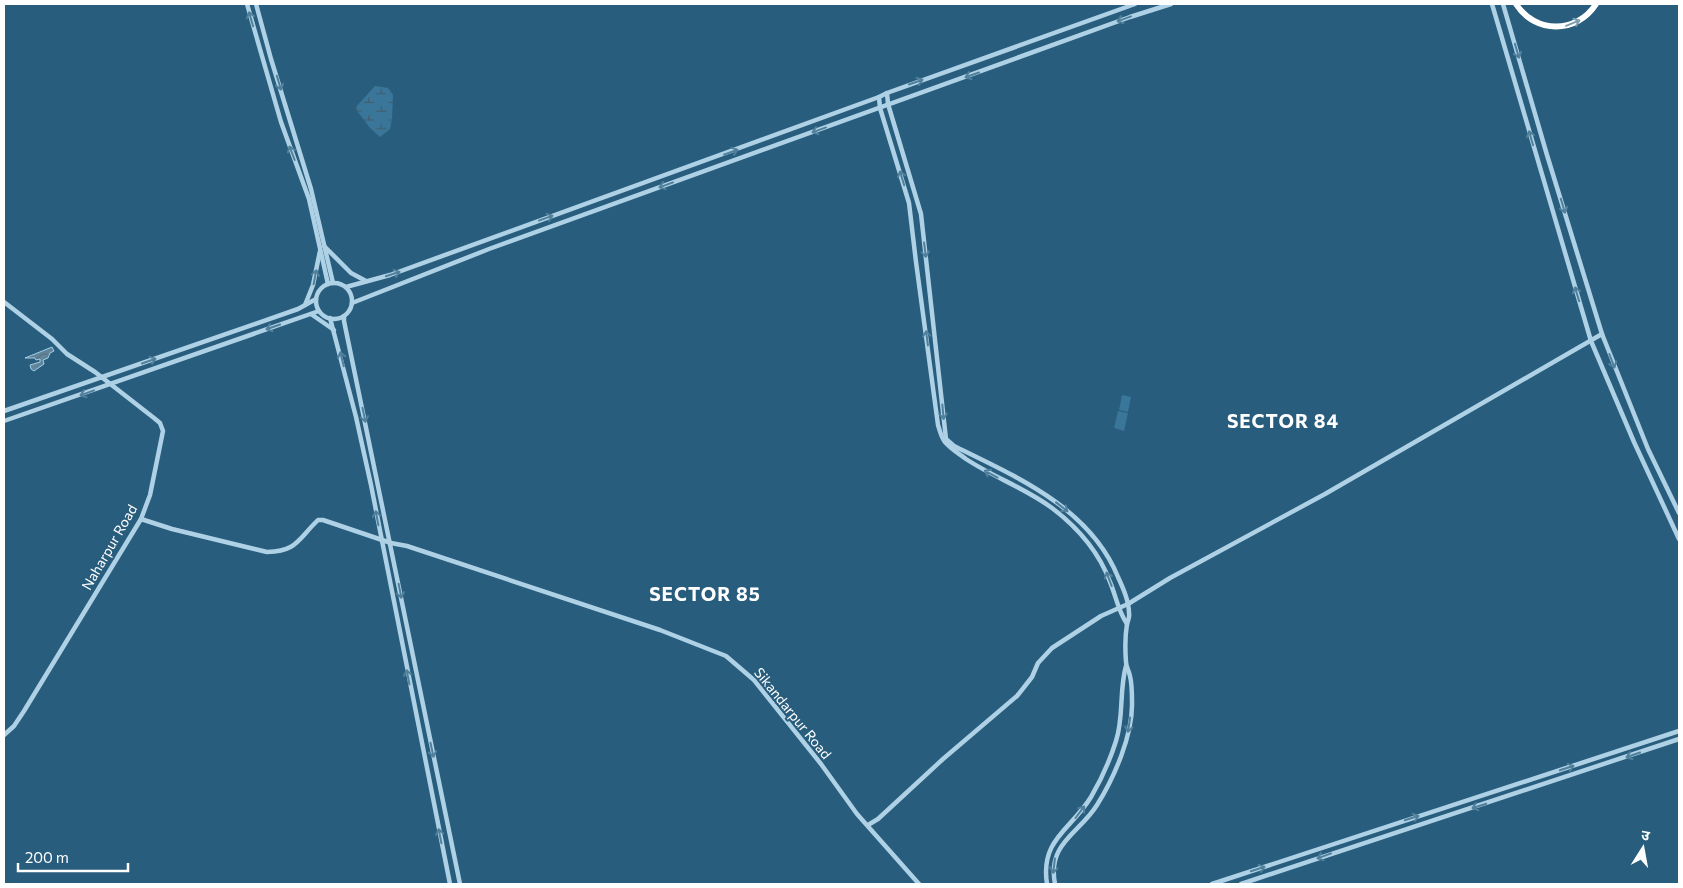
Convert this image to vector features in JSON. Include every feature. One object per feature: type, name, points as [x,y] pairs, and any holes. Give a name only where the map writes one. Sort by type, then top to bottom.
[{"type":"highway","points":[[1516,4],[1532,20],[1554,27],[1570,25],[1582,19],[1592,11],[1596,4]]},
{"type":"street","points":[[247,4],[280,122],[309,199],[322,246],[314,285],[305,305]]},
{"type":"street","points":[[256,4],[271,60],[311,189],[330,284]]},
{"type":"street","points":[[346,287],[413,267],[1135,4]]},
{"type":"street","points":[[352,303],[489,249],[623,200],[996,67],[1130,17],[1171,4]]},
{"type":"street","points":[[1492,4],[1591,341],[1634,442],[1679,539]]},
{"type":"street","points":[[1503,4],[1547,156],[1602,334],[1648,448],[1679,513]]},
{"type":"street","points":[[887,93],[888,104],[921,214],[946,439],[954,446],[1045,494],[1070,513],[1101,544],[1114,567],[1128,604],[1130,615],[1125,647],[1132,705],[1127,737],[1111,778],[1097,805],[1065,840],[1054,858],[1055,884]]},
{"type":"street","points":[[879,98],[880,108],[910,202],[916,262],[938,425],[941,435],[952,450],[978,467],[1040,500],[1072,526],[1101,560],[1121,615],[1128,624]]},
{"type":"street","points":[[619,191],[623,200]]},
{"type":"street","points":[[322,246],[351,273],[366,282]]},
{"type":"street","points":[[330,284],[340,284],[346,287],[351,294],[352,303],[344,316],[330,318],[319,311],[316,299],[319,291],[330,284]]},
{"type":"street","points":[[4,411],[256,324],[316,299]]},
{"type":"street","name":"Naharpur Road","points":[[4,302],[52,339],[67,354],[111,384],[154,418],[163,431],[150,495],[141,519],[24,711],[14,726],[4,735]]},
{"type":"street","points":[[4,421],[319,311]]},
{"type":"street","points":[[310,314],[334,330]]},
{"type":"street","points":[[344,316],[460,884]]},
{"type":"street","points":[[330,318],[356,417],[450,884]]},
{"type":"street","points":[[868,825],[878,819],[943,759],[1018,696],[1032,677],[1038,663],[1052,648],[1101,616],[1128,604],[1170,578],[1325,494],[1602,334]]},
{"type":"street","name":"Sikandarpur Road","points":[[141,519],[172,529],[267,552],[281,551],[294,546],[318,520],[334,523],[660,630],[726,656],[754,680],[857,814],[919,884]]},
{"type":"street","points":[[1047,884],[1045,866],[1053,843],[1072,822],[1091,796],[1116,740],[1120,728],[1123,676],[1126,666]]},
{"type":"street","points":[[1212,884],[1679,731]]},
{"type":"street","points":[[1241,884],[1679,739]]},
{"type":"green space","points":[[375,86],[388,88],[393,95],[390,129],[380,137],[370,128],[355,108]]},
{"type":"green space","points":[[1122,395],[1131,397],[1128,412],[1119,410]]},
{"type":"green space","points":[[1118,411],[1128,413],[1124,431],[1114,428]]},
{"type":"water","points":[[52,347],[54,351],[50,353],[48,358],[43,360],[44,364],[34,371],[31,369],[30,365],[40,362],[40,359],[25,358]]},
{"type":"district","name":"SECTOR 84","points":[[1283,420]]},
{"type":"district","name":"SECTOR 85","points":[[705,593]]}]
